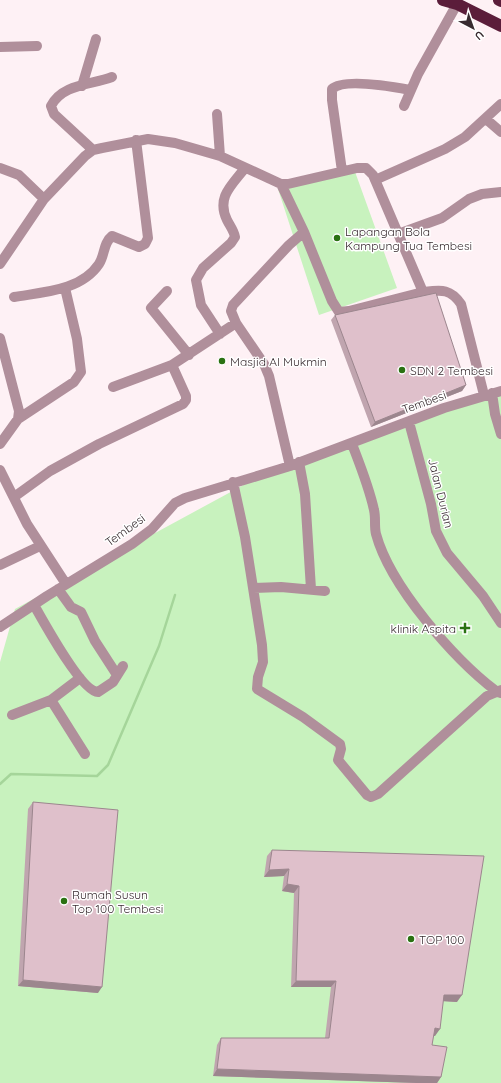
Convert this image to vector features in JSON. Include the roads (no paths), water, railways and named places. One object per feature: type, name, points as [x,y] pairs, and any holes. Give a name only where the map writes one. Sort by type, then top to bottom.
[{"type":"highway","points":[[443,0],[457,4],[501,26]]},
{"type":"street","points":[[404,106],[410,90],[457,4]]},
{"type":"street","points":[[82,86],[96,39]]},
{"type":"street","points":[[0,47],[37,46]]},
{"type":"street","points":[[93,150],[54,114],[51,108],[53,102],[64,91],[112,77]]},
{"type":"street","points":[[342,171],[332,100],[332,89],[337,86],[350,84],[371,84],[410,90]]},
{"type":"street","points":[[376,180],[445,149],[465,137],[501,104]]},
{"type":"street","points":[[217,114],[220,156]]},
{"type":"street","points":[[486,119],[501,132]]},
{"type":"street","points":[[0,264],[44,199],[85,156],[93,150],[136,140],[148,139],[176,143],[220,156],[281,184],[288,184],[357,168],[366,168],[372,172],[376,180],[423,292]]},
{"type":"street","points":[[14,297],[65,288],[85,278],[93,271],[102,259],[107,241],[112,236],[139,247],[143,246],[147,242],[136,140]]},
{"type":"street","points":[[0,168],[19,175],[44,199]]},
{"type":"street","points":[[220,334],[201,305],[196,280],[203,268],[234,240],[235,235],[223,209],[223,202],[226,194],[245,168]]},
{"type":"street","points":[[281,184],[304,232],[332,301],[339,312],[349,311],[423,292],[440,290],[455,295],[461,304],[493,393],[501,434]]},
{"type":"street","points":[[398,234],[442,218],[469,199],[482,194],[501,192]]},
{"type":"street","points":[[304,232],[289,245],[233,305],[231,311],[236,323],[261,359],[269,376],[294,464],[305,494],[311,589]]},
{"type":"street","points":[[0,444],[18,419],[74,382],[81,372],[77,339],[65,288]]},
{"type":"street","points":[[167,291],[151,308],[189,355]]},
{"type":"street","points":[[113,387],[172,365],[236,323]]},
{"type":"street","points":[[0,338],[17,400],[18,419]]},
{"type":"street","points":[[14,497],[50,471],[183,404],[186,400],[186,396],[172,365]]},
{"type":"street","name":"Tembesi","points":[[1,625],[143,536],[175,503],[185,498],[294,464],[493,393]]},
{"type":"street","name":"Jalan Durian","points":[[409,422],[431,504],[436,531],[446,553],[483,596],[501,623]]},
{"type":"street","points":[[352,444],[374,511],[376,535],[398,584],[436,632],[484,682],[499,691]]},
{"type":"street","points":[[0,470],[62,586],[71,607],[81,612],[95,641],[117,675]]},
{"type":"street","points":[[233,482],[245,537],[262,645],[263,662],[258,677],[258,689],[304,716],[340,744],[341,749],[338,760],[370,797],[378,794],[487,696],[499,691]]},
{"type":"street","points":[[0,565],[40,546]]},
{"type":"street","points":[[253,588],[311,589],[325,591]]},
{"type":"street","points":[[34,605],[60,650],[80,678],[91,690],[97,693],[113,682],[123,666]]},
{"type":"street","points":[[12,715],[51,700],[80,678]]},
{"type":"street","points":[[51,700],[84,754]]},
{"type":"waterway","points":[[0,784],[11,774],[97,776],[108,765],[159,646],[175,595]]},
{"type":"place","name":"Lapangan Bola Kampung Tua Tembesi","points":[[337,238]]},
{"type":"place","name":"Masjid Al Mukmin","points":[[222,361]]},
{"type":"place","name":"SDN 2 Tembesi","points":[[402,370]]},
{"type":"place","name":"klinik Aspita","points":[[465,628]]},
{"type":"place","name":"Rumah Susun Top 100 Tembesi","points":[[64,901]]},
{"type":"place","name":"TOP 100","points":[[411,939]]}]
